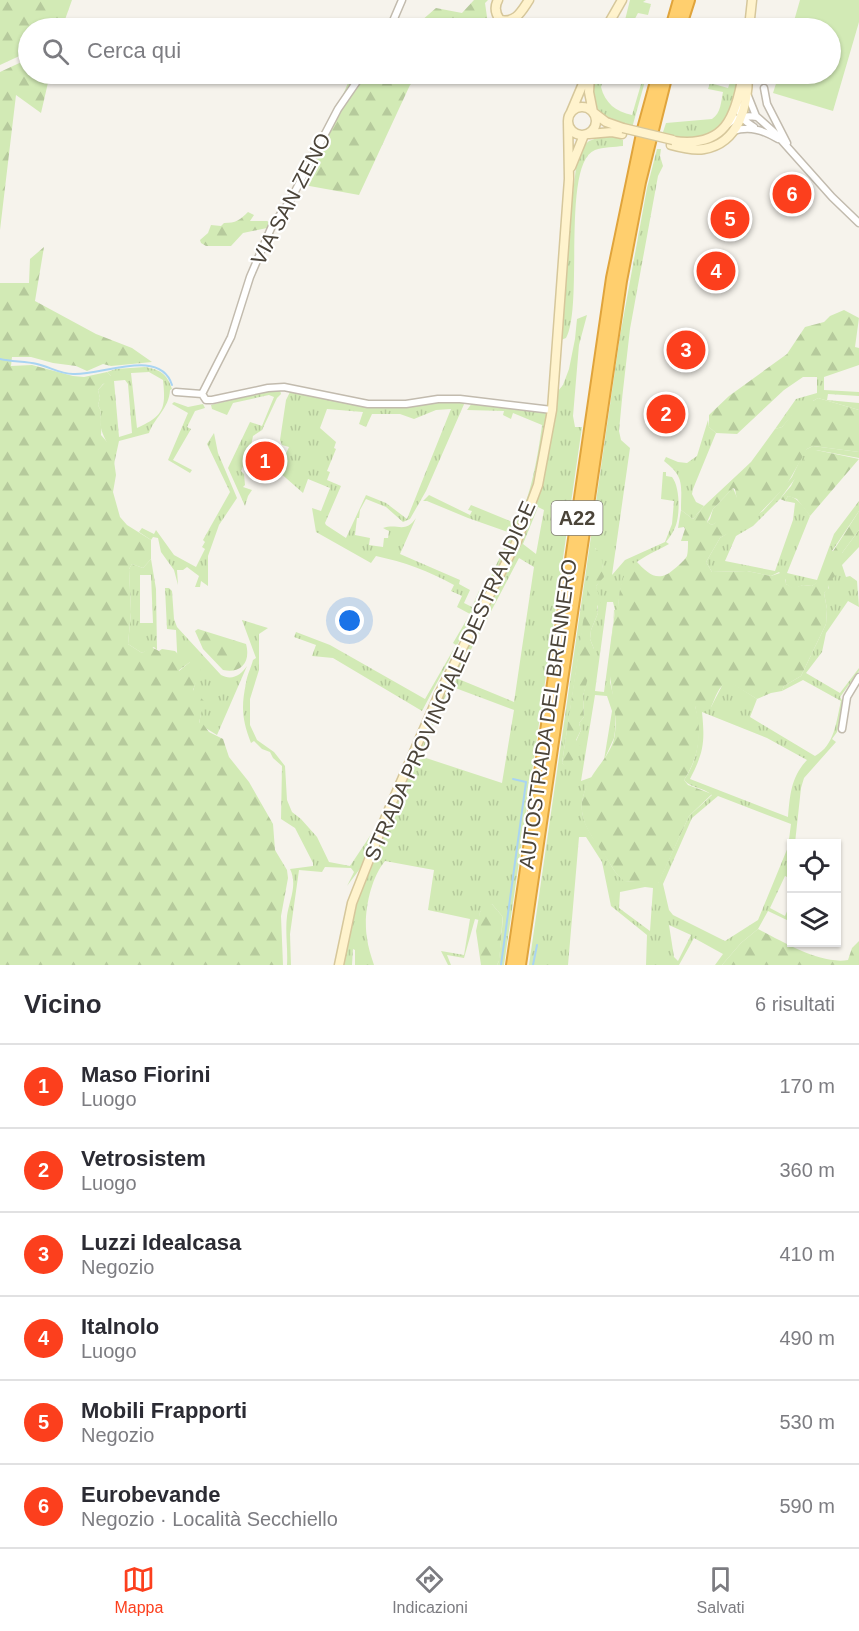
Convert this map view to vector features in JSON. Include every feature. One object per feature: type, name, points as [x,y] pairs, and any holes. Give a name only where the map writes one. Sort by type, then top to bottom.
[{"type":"highway","points":[[674,18],[679,0]]},
{"type":"highway","points":[[683,18],[689,0]]},
{"type":"highway","name":"AUTOSTRADA DEL BRENNERO","points":[[512,965],[612,278],[643,129],[655,84]]},
{"type":"highway","name":"AUTOSTRADA DEL BRENNERO","points":[[520,965],[621,281],[640,182],[664,84]]},
{"type":"main road","points":[[498,0],[496,4],[498,18]]},
{"type":"main road","points":[[515,18],[529,0]]},
{"type":"main road","points":[[612,18],[622,0]]},
{"type":"main road","points":[[750,18],[751,2]]},
{"type":"main road","name":"STRADA PROVINCIALE DESTRA ADIGE","points":[[339,965],[352,903],[387,814],[436,700],[518,541],[538,484],[552,410],[569,179],[569,118],[584,84]]},
{"type":"main road","name":"STRADA PROVINCIALE DESTRA ADIGE","points":[[589,84],[593,112]]},
{"type":"main road","points":[[730,128],[738,105],[741,84]]},
{"type":"main road","points":[[622,131],[586,135],[574,133],[570,128],[569,118],[575,109],[583,107],[622,131],[672,143],[702,141],[730,128],[741,117],[748,93],[748,84]]},
{"type":"main road","points":[[586,135],[596,124],[593,112]]},
{"type":"main road","name":"STRADA PROVINCIALE DESTRA ADIGE","points":[[569,179],[575,156],[586,135]]},
{"type":"street","points":[[394,18],[402,0]]},
{"type":"street","name":"VIA SAN ZENO","points":[[202,394],[231,337],[250,277],[272,226],[290,201],[338,110],[355,84]]},
{"type":"street","points":[[764,88],[766,104],[788,147]]},
{"type":"street","points":[[748,93],[753,111],[758,117],[859,223]]},
{"type":"street","points":[[738,105],[741,117],[788,147]]},
{"type":"street","points":[[741,117],[758,117]]},
{"type":"street","points":[[730,128],[757,129]]},
{"type":"street","points":[[176,393],[202,394],[206,400],[212,400],[268,388],[284,387],[368,404],[406,404],[438,399],[460,399],[552,410]]},
{"type":"street","points":[[842,729],[847,698],[859,677]]},
{"type":"green space","points":[[0,0],[72,0],[66,18],[18,18],[18,57],[0,65]]},
{"type":"green space","points":[[474,0],[488,0],[485,3],[487,18],[424,18],[436,8],[462,13]]},
{"type":"green space","points":[[630,0],[646,0],[643,2],[651,4],[648,15],[638,13],[635,18],[626,18]]},
{"type":"green space","points":[[800,0],[859,0],[859,22],[841,84],[841,18],[795,18]]},
{"type":"green space","points":[[18,64],[18,84],[48,84],[41,113],[16,95],[0,230],[0,72]]},
{"type":"green space","points":[[348,84],[411,84],[359,195],[304,185]]},
{"type":"green space","points":[[602,84],[603,93],[608,102],[621,112],[632,115],[641,84],[644,84],[632,128],[613,121],[599,110],[594,103],[592,85]]},
{"type":"green space","points":[[710,84],[728,88],[729,84],[737,84],[726,118],[719,127],[709,134],[697,137],[662,135],[666,123],[715,117],[723,92],[708,89]]},
{"type":"green space","points":[[776,84],[841,84],[833,111],[773,93]]},
{"type":"green space","points":[[603,136],[623,140],[623,146],[595,150],[585,160],[579,180],[576,207],[571,321],[566,338],[561,340],[567,245],[577,159],[583,146]]},
{"type":"green space","points":[[657,149],[661,149],[660,156],[663,166],[658,176],[630,329],[619,431],[621,440],[630,448],[612,575],[625,560],[665,542],[672,524],[674,501],[661,499],[663,472],[675,481],[679,507],[676,525],[666,542],[669,544],[631,567],[622,583],[618,610],[615,610],[613,602],[607,602],[595,691],[604,692],[613,623],[610,682],[615,703],[614,738],[604,760],[612,711],[607,696],[595,695],[581,781],[592,777],[582,800],[587,827],[615,872],[625,881],[658,883],[689,816],[712,795],[684,780],[693,762],[698,744],[695,706],[711,707],[723,684],[729,681],[757,699],[750,717],[815,756],[827,746],[831,739],[841,701],[803,680],[782,691],[784,686],[801,676],[826,624],[827,609],[824,593],[829,588],[828,575],[812,586],[803,585],[793,589],[786,584],[786,580],[779,572],[771,576],[747,571],[712,572],[706,562],[720,538],[763,511],[792,477],[807,449],[813,446],[859,452],[859,458],[816,450],[780,499],[753,526],[736,536],[725,561],[775,571],[793,520],[795,503],[785,501],[788,496],[798,501],[810,516],[787,573],[817,580],[834,534],[859,501],[859,511],[832,551],[842,553],[859,530],[859,547],[842,565],[846,577],[850,576],[857,581],[859,607],[848,601],[826,633],[822,652],[806,673],[840,693],[859,668],[859,671],[840,697],[843,702],[837,732],[832,739],[836,742],[804,778],[795,839],[789,839],[791,824],[718,796],[692,818],[663,884],[669,910],[673,915],[725,941],[758,920],[787,849],[787,877],[785,876],[770,908],[785,916],[787,911],[787,920],[768,911],[758,929],[741,943],[722,965],[715,965],[723,954],[694,938],[679,965],[646,965],[647,935],[611,906],[602,862],[586,837],[579,837],[568,965],[529,965],[620,336],[647,188]],"holes":[[[595,548],[602,562],[603,572],[596,586],[598,613],[591,630],[590,639],[594,649],[583,696],[584,717],[579,723],[581,730],[565,766],[562,763]],[[702,712],[767,738],[807,760],[794,780],[788,817],[690,779],[701,754]],[[645,887],[653,888],[650,931],[619,908],[620,892]],[[669,925],[691,935],[678,961],[674,957]]]},
{"type":"green space","points":[[248,212],[254,215],[250,221],[271,223],[267,228],[243,233],[231,246],[206,246],[201,243],[200,240],[208,233],[211,225],[221,226],[224,223],[235,222]]},
{"type":"green space","points":[[44,247],[35,301],[96,334],[132,348],[152,362],[111,366],[103,364],[87,371],[76,366],[31,357],[12,357],[11,366],[32,365],[73,376],[84,377],[107,372],[111,376],[111,381],[103,384],[98,390],[100,398],[98,405],[101,411],[101,435],[113,454],[116,475],[113,492],[120,517],[127,525],[151,540],[151,559],[143,568],[132,564],[129,569],[131,612],[128,644],[142,653],[151,647],[159,651],[162,649],[175,651],[178,654],[179,671],[190,662],[202,658],[193,690],[204,701],[199,723],[203,724],[209,732],[223,739],[229,757],[249,782],[273,824],[275,850],[287,870],[288,878],[281,916],[283,965],[0,965],[0,283],[29,283],[30,259]]},
{"type":"green space","points":[[844,310],[859,318],[855,347],[859,348],[859,365],[824,377],[803,377],[784,390],[737,434],[716,433],[709,427],[709,415],[729,396],[787,354],[805,327],[824,322],[830,316]]},
{"type":"green space","points":[[587,315],[579,345],[573,416],[575,427],[582,427],[504,965],[497,965],[502,916],[492,904],[480,912],[479,920],[475,919],[464,958],[447,955],[451,965],[448,965],[441,951],[464,955],[470,919],[428,910],[434,870],[385,861],[375,877],[367,908],[367,938],[374,965],[355,965],[355,950],[353,949],[352,965],[342,965],[356,903],[413,761],[447,684],[521,543],[538,498],[555,421],[558,391],[569,369],[577,319]],"holes":[[[538,507],[544,510],[536,554],[523,544]],[[519,558],[534,567],[514,702],[456,678]],[[450,686],[514,710],[502,783],[420,756]]]},
{"type":"green space","points":[[145,367],[155,370],[163,373],[172,389],[167,403],[149,433],[119,441],[114,464],[102,433],[98,390],[111,376],[107,372],[116,369]],"holes":[[[149,372],[163,380],[163,404],[158,415],[137,428],[131,373]],[[125,380],[128,384],[132,433],[119,437],[114,381]]]},
{"type":"green space","points":[[817,375],[824,377],[824,390],[859,392],[859,396],[828,394],[827,400],[859,403],[859,410],[818,398],[796,411],[782,427],[775,429],[796,399],[817,393]]},
{"type":"green space","points":[[275,389],[280,390],[281,394],[262,430],[253,436],[250,451],[241,471],[244,474],[245,485],[243,487],[252,490],[245,506],[228,468],[250,422],[262,426],[274,397],[269,395],[233,403],[227,415],[212,409],[211,405]]},
{"type":"green space","points":[[291,390],[356,404],[465,402],[426,491],[410,519],[403,522],[386,507],[366,499],[360,510],[359,518],[357,518],[355,535],[370,538],[369,545],[383,547],[384,538],[388,538],[389,531],[383,528],[405,527],[416,518],[400,554],[460,580],[459,584],[470,590],[464,603],[472,607],[479,591],[485,589],[511,533],[423,501],[429,495],[470,515],[472,511],[468,510],[471,505],[515,523],[529,491],[542,425],[513,413],[511,419],[503,415],[504,411],[467,410],[472,403],[544,411],[548,415],[536,475],[517,532],[422,711],[333,658],[312,656],[316,645],[294,637],[296,632],[330,645],[425,699],[456,645],[453,643],[470,614],[457,607],[462,596],[451,591],[454,585],[445,580],[396,561],[376,556],[371,563],[316,532],[312,508],[321,511],[330,488],[308,479],[303,493],[278,471],[289,447],[282,445],[280,440],[286,400]],"holes":[[[327,409],[363,412],[359,424],[366,427],[372,414],[400,414],[414,419],[436,410],[451,409],[407,519],[386,503],[366,495],[346,538],[325,523],[341,486],[327,480],[330,472],[327,471],[336,449],[334,448],[336,442],[320,428]]]},
{"type":"green space","points":[[818,398],[859,410],[859,452],[813,446],[807,449],[786,486],[754,519],[734,533],[720,538],[706,562],[712,572],[747,571],[771,576],[783,572],[786,584],[793,588],[803,585],[812,586],[833,569],[837,569],[838,573],[832,579],[834,582],[824,593],[827,609],[826,624],[801,676],[784,686],[782,691],[757,699],[729,682],[720,689],[711,707],[704,709],[695,706],[699,725],[698,744],[693,762],[684,780],[688,785],[712,794],[689,816],[658,884],[624,881],[616,873],[589,832],[582,806],[590,778],[614,741],[615,714],[610,657],[615,610],[618,609],[624,577],[636,561],[649,573],[658,576],[668,574],[680,564],[687,556],[688,544],[688,541],[681,541],[684,527],[678,528],[681,510],[693,519],[751,462],[775,429],[782,427],[798,407],[808,401]],"holes":[[[733,488],[737,500],[717,522],[712,525],[707,522],[713,509]]]},
{"type":"green space","points":[[174,402],[188,407],[203,404],[205,408],[195,411],[187,427],[191,429],[173,460],[192,470],[190,473],[168,460],[188,413],[172,404]]},
{"type":"green space","points":[[708,420],[709,427],[716,433],[693,489],[692,494],[696,502],[704,506],[693,519],[681,510],[679,477],[664,461],[666,457],[687,463],[697,456]]},
{"type":"green space","points":[[214,433],[218,453],[237,498],[219,525],[208,556],[208,586],[201,581],[200,587],[195,587],[199,576],[187,567],[177,570],[178,585],[174,570],[161,552],[158,538],[153,537],[151,540],[139,532],[142,528],[154,534],[156,530],[174,555],[196,567],[205,549],[202,547],[205,542],[203,540],[230,492],[207,444]]},
{"type":"green space","points":[[816,450],[859,459],[810,516],[797,499],[788,496],[785,501],[780,499],[791,486],[806,455],[809,451]]},
{"type":"green space","points":[[733,488],[738,500],[722,519],[712,525],[707,522],[713,509]]},
{"type":"green space","points":[[859,511],[859,530],[842,553],[838,563],[832,563],[828,559]]},
{"type":"green space","points":[[594,548],[601,553],[604,577],[596,586],[601,602],[597,606],[598,613],[591,630],[590,639],[594,657],[583,696],[584,717],[579,723],[581,730],[576,740],[581,747],[574,759],[565,767],[562,763]]},
{"type":"green space","points":[[151,559],[156,589],[157,650],[154,647],[142,653],[128,644],[131,612],[129,569],[132,564],[143,568]],"holes":[[[140,575],[151,575],[153,623],[140,623]]]},
{"type":"green space","points":[[165,588],[172,591],[174,619],[177,627],[221,675],[236,676],[247,666],[217,735],[199,724],[203,701],[193,691],[198,674],[190,662],[178,671],[176,630],[167,629]]},
{"type":"green space","points":[[242,620],[268,628],[259,634],[259,670],[250,699],[250,725],[257,740],[274,752],[285,766],[287,800],[292,812],[317,837],[329,862],[350,866],[376,827],[362,866],[347,886],[354,872],[351,868],[325,867],[322,872],[299,870],[290,934],[291,965],[287,965],[286,928],[293,887],[290,869],[313,866],[313,863],[295,828],[281,819],[282,766],[270,752],[262,749],[254,741],[251,743],[246,727],[243,713],[244,692],[253,660],[256,658]]},
{"type":"green space","points":[[198,629],[246,644],[246,661],[235,670],[223,670],[203,649],[195,631]]},
{"type":"green space","points":[[492,904],[502,916],[499,961],[497,965],[481,965],[476,931],[480,912],[486,905]]},
{"type":"green space","points":[[758,929],[787,944],[787,947],[837,961],[848,960],[852,948],[859,941],[859,965],[722,965],[741,943]]},
{"type":"waterway","points":[[0,359],[42,365],[73,374],[143,365],[165,374],[172,385]]},
{"type":"waterway","points":[[501,965],[526,782],[513,779]]},
{"type":"waterway","points":[[533,965],[537,945]]},
{"type":"place","name":"Eurobevande","points":[[792,194]]},
{"type":"place","name":"Mobili Frapporti","points":[[730,219]]},
{"type":"place","name":"Italnolo","points":[[716,271]]},
{"type":"place","name":"Luzzi Idealcasa","points":[[686,350]]},
{"type":"place","name":"Vetrosistem","points":[[666,414]]},
{"type":"place","name":"Maso Fiorini","points":[[265,461]]}]
